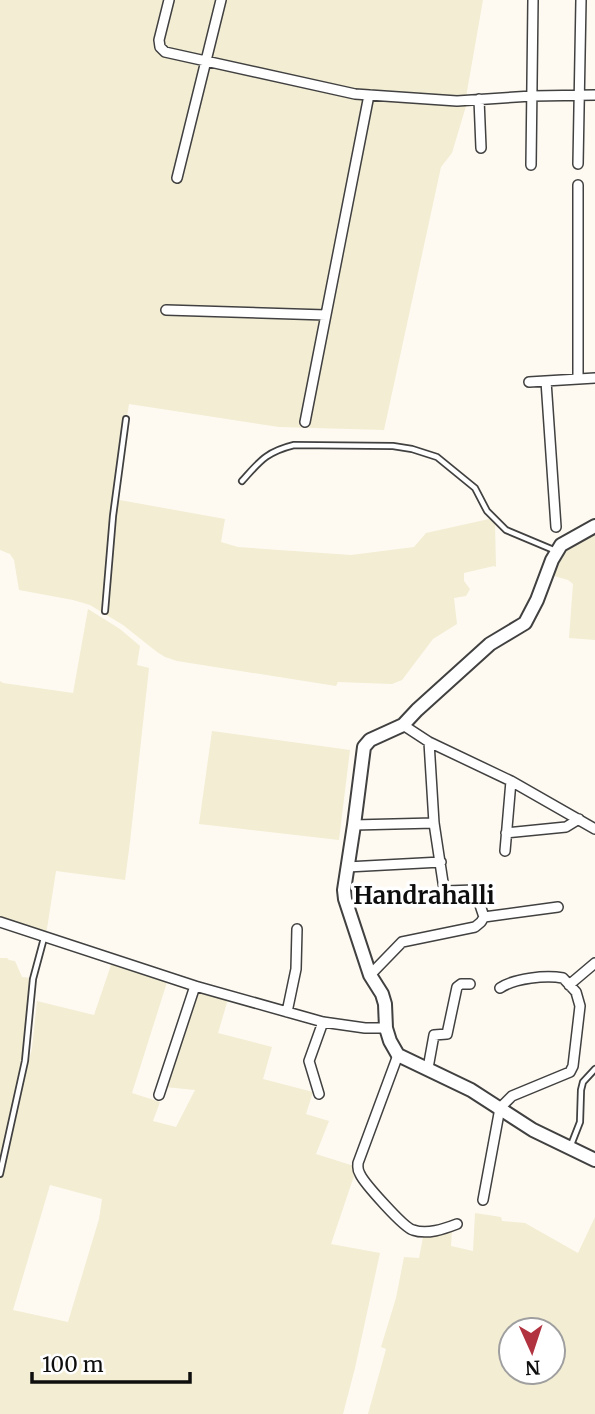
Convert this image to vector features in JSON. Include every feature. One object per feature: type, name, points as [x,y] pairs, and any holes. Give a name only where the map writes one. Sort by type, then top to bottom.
[{"type":"street","points":[[169,0],[159,40],[160,47],[165,52],[355,94],[457,100],[595,96]]},
{"type":"street","points":[[177,178],[221,0]]},
{"type":"street","points":[[531,165],[533,0]]},
{"type":"street","points":[[578,164],[581,0]]},
{"type":"street","points":[[305,422],[369,94]]},
{"type":"street","points":[[479,99],[481,148]]},
{"type":"street","points":[[578,185],[578,379]]},
{"type":"street","points":[[166,310],[326,315]]},
{"type":"street","points":[[529,382],[595,378]]},
{"type":"street","points":[[546,381],[556,527]]},
{"type":"street","points":[[595,526],[561,545],[556,551],[525,623],[490,644],[403,725],[370,740],[364,747],[344,890],[370,975],[385,1004],[386,1028],[398,1055],[471,1090],[533,1130],[595,1160]]},
{"type":"street","points":[[403,725],[429,742],[511,781],[595,829]]},
{"type":"street","points":[[370,975],[402,942],[475,928],[484,917],[475,890],[444,890],[435,823],[429,742]]},
{"type":"street","points":[[505,851],[511,781]]},
{"type":"street","points":[[506,834],[566,827],[579,819]]},
{"type":"street","points":[[354,825],[435,823]]},
{"type":"street","points":[[347,867],[441,862]]},
{"type":"street","points":[[484,917],[558,908]]},
{"type":"street","points":[[0,922],[195,986],[287,1012],[324,1022],[386,1028]]},
{"type":"street","points":[[287,1012],[296,969],[297,929]]},
{"type":"street","points":[[569,985],[595,963]]},
{"type":"street","points":[[483,1200],[500,1108],[512,1096],[570,1072],[580,1006],[576,992],[563,978],[513,981],[500,988]]},
{"type":"street","points":[[428,1068],[434,1035],[447,1034],[457,987],[470,984]]},
{"type":"street","points":[[159,1095],[195,986]]},
{"type":"street","points":[[319,1094],[309,1061],[324,1022]]},
{"type":"street","points":[[398,1055],[358,1163],[360,1176],[409,1229],[438,1231],[457,1224]]},
{"type":"lane","points":[[105,611],[113,516],[126,419]]},
{"type":"lane","points":[[242,481],[265,456],[294,445],[393,446],[412,449],[437,457],[475,488],[487,511],[506,530],[556,551]]},
{"type":"lane","points":[[0,1174],[24,1061],[33,979],[44,937]]},
{"type":"lane","points":[[569,1148],[580,1122],[583,1082],[595,1069]]},
{"type":"shaded area","points":[[0,0],[483,0],[466,106],[452,153],[441,167],[384,430],[279,427],[129,404],[114,499],[225,519],[221,542],[238,547],[351,555],[414,547],[426,533],[489,519],[495,523],[496,567],[464,573],[464,581],[470,589],[466,596],[454,598],[457,624],[433,639],[402,680],[392,684],[338,682],[336,686],[177,661],[157,652],[123,625],[90,605],[19,590],[14,560],[10,554],[0,550]]},
{"type":"shaded area","points":[[595,532],[595,640],[569,638],[573,584],[551,575],[559,557],[571,542]]},
{"type":"shaded area","points":[[88,609],[120,629],[140,646],[137,665],[149,668],[130,842],[125,880],[56,871],[46,935],[0,919],[0,681],[73,693]]},
{"type":"shaded area","points":[[212,731],[350,750],[339,840],[199,824]]},
{"type":"shaded area","points":[[0,958],[15,961],[22,977],[32,978],[28,1048],[0,1160]]},
{"type":"shaded area","points":[[112,962],[168,979],[132,1093],[160,1102],[153,1121],[176,1127],[195,1090],[165,1087],[198,987],[229,996],[218,1033],[272,1047],[263,1079],[313,1092],[306,1114],[329,1121],[316,1154],[357,1167],[331,1244],[380,1253],[343,1414],[0,1414],[0,1179],[32,1048],[37,1001],[94,1015]],"holes":[[[50,1185],[102,1199],[99,1219],[68,1322],[13,1310]]]},
{"type":"shaded area","points":[[475,1213],[501,1217],[502,1221],[525,1223],[578,1253],[595,1217],[595,1414],[368,1414],[386,1349],[381,1347],[396,1298],[404,1257],[419,1258],[424,1232],[452,1229],[451,1246],[473,1251]]},
{"type":"district","name":"Handrahalli","points":[[424,895]]}]
